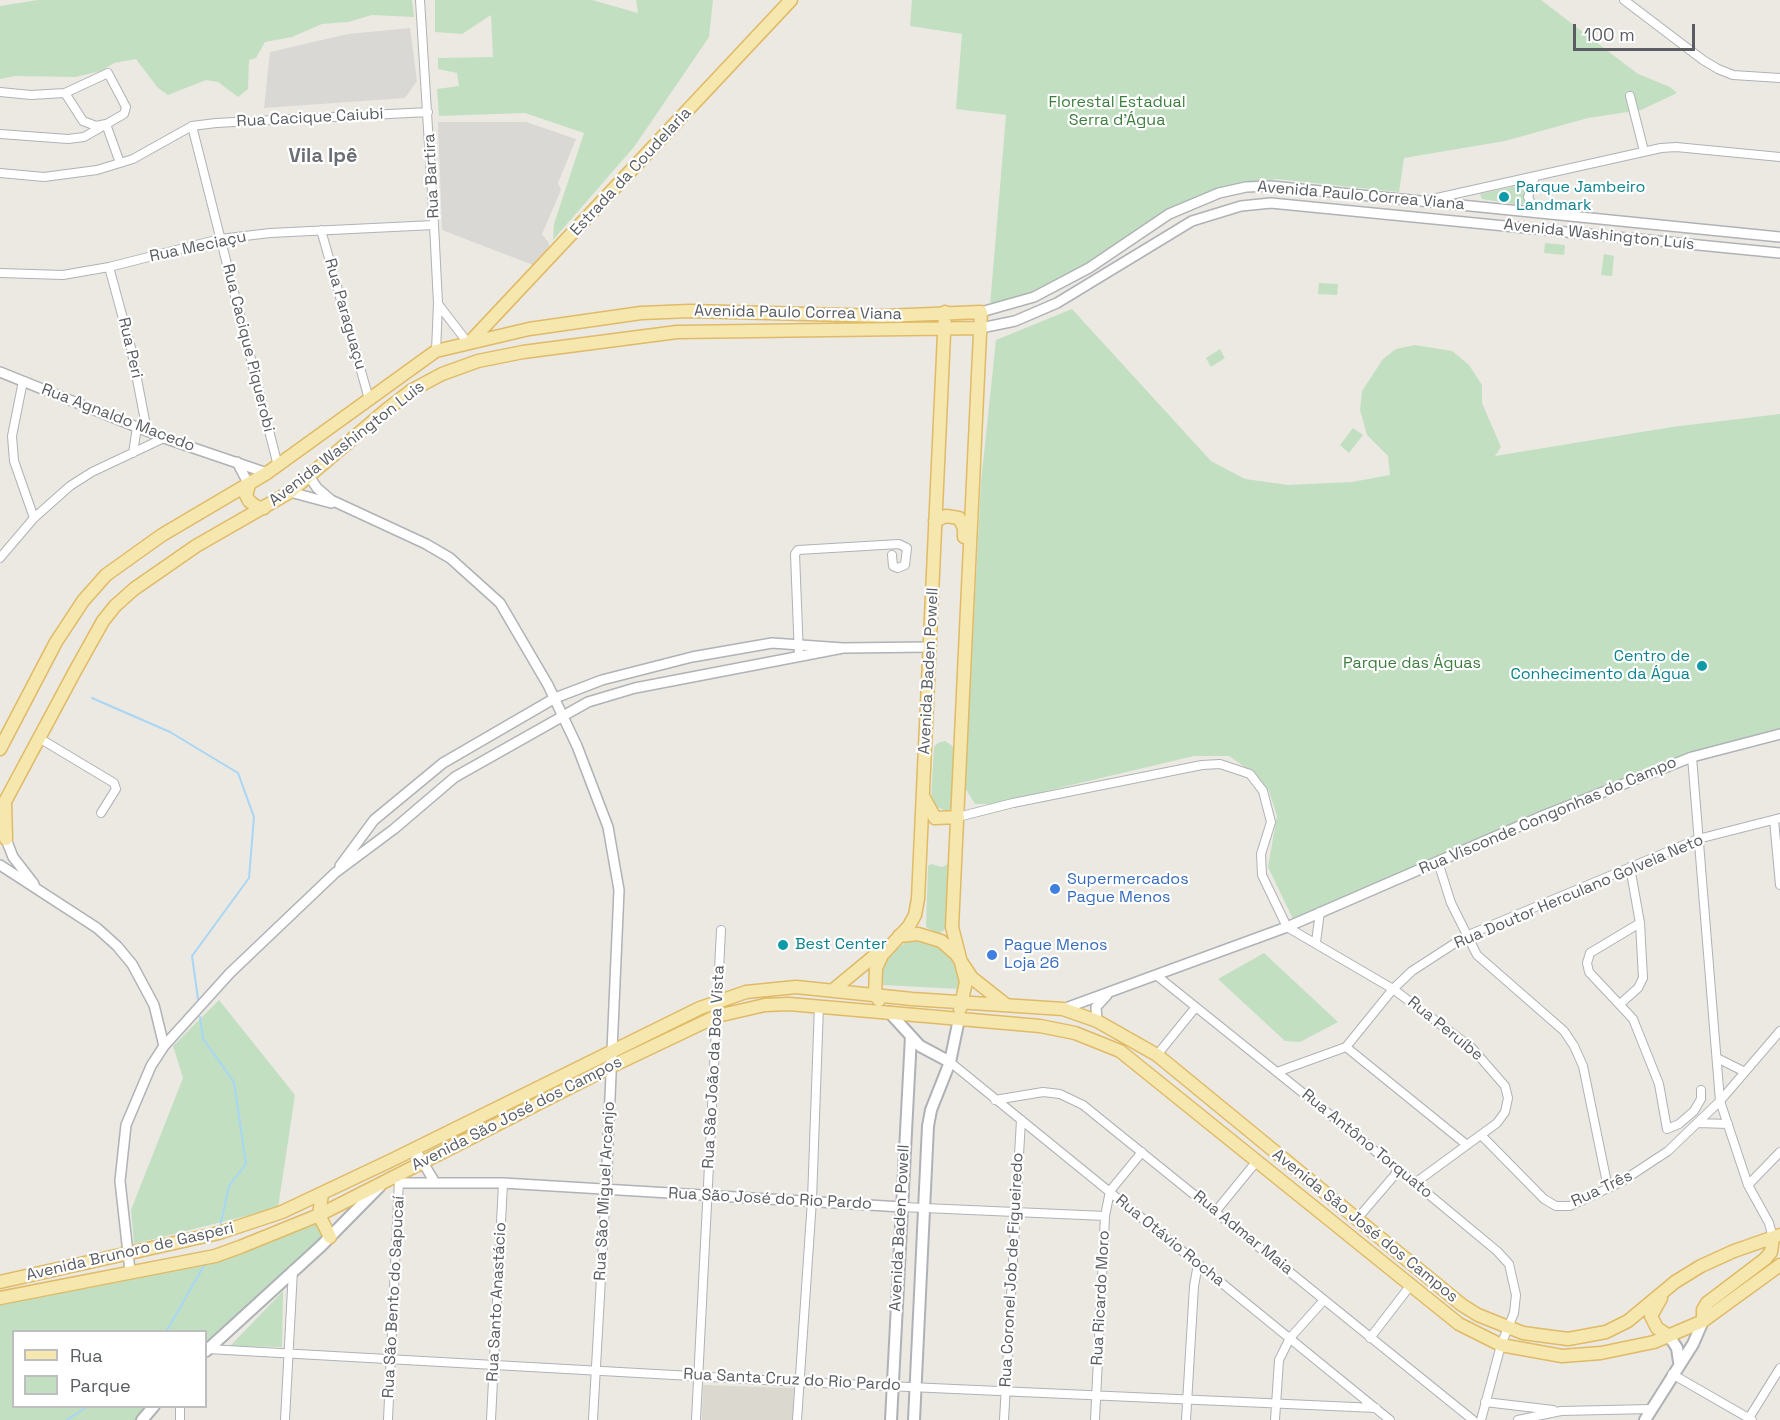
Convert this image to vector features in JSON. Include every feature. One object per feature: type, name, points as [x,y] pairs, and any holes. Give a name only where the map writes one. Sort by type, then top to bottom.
[{"type":"main road","name":"Estrada da Coudelaria","points":[[442,374],[464,358],[468,352],[469,343],[791,0]]},
{"type":"main road","name":"Avenida Paulo Correa Viana","points":[[469,343],[529,329],[641,313],[690,311],[884,316],[981,312]]},
{"type":"main road","name":"Avenida Baden Powell","points":[[875,995],[876,968],[882,955],[912,920],[918,899],[945,312]]},
{"type":"main road","name":"Avenida Baden Powell","points":[[960,1002],[966,982],[952,927],[981,312]]},
{"type":"main road","points":[[497,314],[492,328],[498,336]]},
{"type":"main road","name":"Avenida Washington Luis","points":[[2,807],[103,621],[115,606],[164,567],[290,492],[394,404],[442,374],[497,357],[659,334],[981,328]]},
{"type":"main road","name":"Avenida Washington Luis","points":[[0,749],[56,642],[97,584],[148,544],[273,470],[436,351],[469,343]]},
{"type":"main road","points":[[249,485],[246,495],[249,501],[257,507],[264,508]]},
{"type":"main road","points":[[935,521],[951,515],[963,522],[968,592]]},
{"type":"main road","points":[[922,794],[935,818],[958,818]]},
{"type":"main road","points":[[2,807],[3,836]]},
{"type":"main road","points":[[833,990],[899,936],[934,937],[949,947],[972,978],[1005,1004]]},
{"type":"main road","name":"Avenida São José dos Campos","points":[[390,1161],[612,1050],[718,1000],[774,988],[833,990],[1063,1009],[1097,1021],[1156,1056],[1462,1305],[1478,1316],[1542,1337],[1585,1338],[1606,1332],[1628,1321],[1675,1281],[1720,1257],[1777,1237]]},
{"type":"main road","points":[[875,995],[925,1050],[950,1062],[959,1019],[960,1002]]},
{"type":"main road","name":"Avenida São José dos Campos","points":[[207,1350],[330,1237],[385,1181],[399,1178],[424,1161],[612,1065],[717,1016],[765,1005],[819,1005],[1040,1026],[1095,1039],[1120,1051],[1174,1093],[1256,1162],[1459,1324],[1501,1345],[1562,1356],[1590,1354],[1641,1345],[1703,1321],[1780,1264]]},
{"type":"main road","name":"Avenida Baden Powell","points":[[891,1420],[911,1036]]},
{"type":"main road","name":"Avenida Baden Powell","points":[[914,1420],[928,1126],[931,1110],[950,1062]]},
{"type":"main road","points":[[1174,1093],[1182,1090],[1186,1081]]},
{"type":"main road","points":[[1193,1109],[1197,1101],[1205,1096]]},
{"type":"main road","name":"Avenida Brunoro de Gasperi","points":[[0,1282],[219,1233],[282,1212],[390,1161]]},
{"type":"main road","name":"Avenida Brunoro de Gasperi","points":[[0,1298],[215,1256],[319,1215],[385,1181]]},
{"type":"main road","points":[[322,1194],[319,1215],[330,1237]]},
{"type":"main road","points":[[1645,1420],[1679,1362],[1693,1344],[1703,1321],[1703,1310],[1707,1303],[1765,1259],[1771,1252],[1777,1237]]},
{"type":"main road","points":[[1675,1281],[1655,1305],[1651,1316],[1657,1329],[1669,1336],[1677,1348],[1679,1362]]},
{"type":"main road","points":[[142,1420],[153,1408]]},
{"type":"street","name":"Rua Bartira","points":[[420,0],[438,303],[436,351]]},
{"type":"street","points":[[1624,0],[1702,60],[1718,69],[1733,75],[1780,78]]},
{"type":"street","points":[[0,92],[65,93],[108,74],[126,106],[124,114],[84,137],[0,134]]},
{"type":"street","points":[[65,93],[83,121],[96,126],[106,124]]},
{"type":"street","points":[[1630,96],[1644,151]]},
{"type":"street","name":"Rua Cacique Caiubi","points":[[192,126],[428,112]]},
{"type":"street","points":[[106,124],[120,163]]},
{"type":"street","points":[[0,173],[44,177],[73,175],[133,159],[192,126]]},
{"type":"street","name":"Rua Cacique Piquerobi","points":[[192,126],[273,470]]},
{"type":"street","points":[[1425,201],[1644,151],[1676,147],[1780,157]]},
{"type":"street","points":[[1535,177],[1528,197],[1536,213],[1535,228]]},
{"type":"street","name":"Avenida Paulo Correa Viana","points":[[981,312],[1020,303],[1057,286],[1169,214],[1219,193],[1271,186],[1780,237]]},
{"type":"street","name":"Avenida Washington Luís","points":[[981,328],[1035,314],[1079,290],[1180,227],[1209,213],[1241,206],[1281,203],[1780,253]]},
{"type":"street","name":"Rua Meciaçu","points":[[0,273],[63,276],[109,267],[219,239],[321,230],[434,225]]},
{"type":"street","name":"Rua Paraguaçu","points":[[321,230],[369,399]]},
{"type":"street","name":"Rua Peri","points":[[109,267],[131,348],[147,431]]},
{"type":"street","points":[[438,303],[469,343]]},
{"type":"street","name":"Rua Agnaldo Macedo","points":[[0,372],[164,438],[237,462],[273,470]]},
{"type":"street","points":[[23,381],[12,436],[17,470],[34,518]]},
{"type":"street","points":[[133,453],[137,427]]},
{"type":"street","points":[[0,558],[34,518],[70,486],[92,472],[164,438]]},
{"type":"street","points":[[237,462],[249,485]]},
{"type":"street","name":"Rua São Miguel Arcanjo","points":[[309,476],[323,494],[339,505]]},
{"type":"street","name":"Rua São Miguel Arcanjo","points":[[290,492],[339,505],[426,543],[472,575],[500,603],[564,715],[608,827],[617,869],[617,979],[593,1420]]},
{"type":"street","points":[[799,656],[795,560],[798,550],[900,544],[907,548],[905,565],[897,568],[893,566],[892,555]]},
{"type":"street","points":[[335,873],[374,820],[443,763],[555,698],[602,680],[692,657],[772,643],[798,643],[843,648],[930,647]]},
{"type":"street","points":[[130,1271],[120,1181],[126,1125],[134,1101],[164,1046],[257,946],[335,873],[394,829],[455,777],[588,702],[635,688],[843,648]]},
{"type":"street","points":[[739,649],[773,650],[773,655],[768,660],[753,665]]},
{"type":"street","name":"Rua Visconde Congonhas do Campo","points":[[1063,1009],[1287,927],[1545,815],[1692,757],[1780,734]]},
{"type":"street","points":[[39,738],[114,783],[116,789],[101,813]]},
{"type":"street","points":[[1692,757],[1720,1101],[1748,1185],[1777,1237]]},
{"type":"street","points":[[958,818],[1013,803],[1202,765],[1220,764],[1235,767],[1250,774],[1263,791],[1269,805],[1271,822],[1261,854],[1261,869],[1287,927]]},
{"type":"street","points":[[394,829],[380,838],[372,833],[414,785]]},
{"type":"street","points":[[1777,819],[1780,885]]},
{"type":"street","name":"Rua Doutor Herculano Golveia Neto","points":[[1346,1047],[1394,988],[1412,971],[1466,936],[1698,839],[1777,819]]},
{"type":"street","points":[[3,836],[13,857],[42,892]]},
{"type":"street","points":[[1438,862],[1451,903],[1477,955],[1564,1031],[1574,1046],[1583,1066],[1608,1188]]},
{"type":"street","points":[[0,865],[97,928],[132,964],[154,1005],[164,1046]]},
{"type":"street","points":[[1620,1004],[1638,988],[1643,978],[1640,923],[1630,867]]},
{"type":"street","points":[[1316,942],[1320,912]]},
{"type":"street","points":[[1640,923],[1590,953],[1587,963],[1589,972],[1633,1019],[1659,1084],[1667,1129],[1679,1124],[1694,1111],[1701,1099],[1701,1090]]},
{"type":"street","name":"Rua Peruíbe","points":[[1287,927],[1394,988],[1472,1048],[1505,1086],[1508,1098],[1505,1112],[1481,1135],[1415,1182]]},
{"type":"street","name":"Rua São João da Boa Vista","points":[[696,1420],[721,930]]},
{"type":"street","name":"Rua Antôno Torquato","points":[[1156,975],[1415,1182],[1497,1251],[1509,1264],[1516,1295],[1514,1313],[1501,1345],[1481,1420]]},
{"type":"street","name":"Rua Visconde Congonhas do Campo","points":[[1097,1021],[1096,1007],[1099,1000],[1129,983]]},
{"type":"street","points":[[797,1420],[812,1200],[819,1005]]},
{"type":"street","points":[[1156,1056],[1195,1008]]},
{"type":"street","name":"Rua Três","points":[[1481,1135],[1544,1199],[1556,1206],[1570,1206],[1647,1167],[1720,1101],[1780,1031]]},
{"type":"street","points":[[1277,1072],[1346,1047],[1467,1145]]},
{"type":"street","points":[[1717,1058],[1745,1072]]},
{"type":"street","name":"Rua Otávio Rocha","points":[[950,1062],[1390,1420]]},
{"type":"street","name":"Rua Admar Maia","points":[[995,1100],[1026,1093],[1060,1094],[1083,1105],[1473,1420]]},
{"type":"street","name":"Rua Coronel Job de Figueiredo","points":[[1004,1420],[1014,1210],[1021,1120]]},
{"type":"street","points":[[1698,1123],[1728,1124]]},
{"type":"street","points":[[415,1149],[434,1181]]},
{"type":"street","points":[[1110,1191],[1142,1152]]},
{"type":"street","points":[[1748,1185],[1780,1152]]},
{"type":"street","points":[[1216,1211],[1256,1162]]},
{"type":"street","points":[[1357,1220],[1399,1170]]},
{"type":"street","name":"Rua São José do Rio Pardo","points":[[399,1178],[1106,1216]]},
{"type":"street","name":"Rua São Bento do Sapucaí","points":[[388,1420],[399,1178]]},
{"type":"street","name":"Rua Santo Anastácio","points":[[491,1420],[503,1184]]},
{"type":"street","name":"Rua Ricardo Moro","points":[[1095,1420],[1106,1216],[1110,1191]]},
{"type":"street","points":[[1186,1420],[1194,1286],[1198,1264]]},
{"type":"street","points":[[285,1420],[293,1269]]},
{"type":"street","points":[[1370,1338],[1410,1286]]},
{"type":"street","points":[[1275,1420],[1279,1360],[1290,1338],[1324,1300]]},
{"type":"street","name":"Rua Santa Cruz do Rio Pardo","points":[[207,1350],[799,1382],[1376,1408]]},
{"type":"street","points":[[1672,1374],[1750,1419],[1780,1368]]},
{"type":"street","points":[[1485,1402],[1561,1411],[1651,1409]]},
{"type":"street","points":[[1518,1420],[1561,1411]]},
{"type":"shaded area","points":[[410,28],[417,81],[405,98],[264,108],[270,52],[348,34]]},
{"type":"shaded area","points":[[438,122],[526,122],[576,139],[558,183],[561,190],[542,234],[549,243],[549,251],[533,265],[442,230]]},
{"type":"shaded area","points":[[703,1385],[794,1388],[793,1420],[702,1420]]},
{"type":"green space","points":[[38,0],[412,0],[414,17],[372,15],[348,22],[322,24],[292,37],[265,42],[256,58],[249,60],[248,89],[238,97],[218,82],[206,80],[168,95],[158,88],[136,59],[114,63],[101,71],[75,77],[15,76],[0,79],[0,6]]},
{"type":"green space","points":[[435,0],[592,0],[638,13],[636,0],[713,0],[709,37],[634,147],[553,240],[554,224],[584,133],[525,113],[439,116],[437,89],[459,86],[457,73],[438,69],[438,58],[493,57],[491,15],[462,34],[435,32]]},
{"type":"green space","name":"Florestal Estadual Serra d'Água","points":[[912,0],[1541,0],[1638,74],[1670,87],[1677,93],[1641,110],[1588,118],[1505,141],[1404,158],[1399,192],[1276,179],[1224,188],[1151,220],[1080,269],[1038,291],[990,306],[1006,115],[956,109],[962,34],[910,26]]},
{"type":"green space","points":[[1525,184],[1523,198],[1527,206],[1482,199],[1480,194]]},
{"type":"green space","points":[[1545,243],[1565,245],[1564,255],[1544,253]]},
{"type":"green space","points":[[1604,254],[1614,256],[1612,276],[1601,275]]},
{"type":"green space","points":[[1319,283],[1338,284],[1337,295],[1318,294]]},
{"type":"green space","name":"Parque das Águas","points":[[1072,309],[1211,461],[1245,479],[1288,485],[1352,482],[1390,475],[1388,456],[1367,435],[1360,410],[1362,391],[1383,359],[1396,349],[1415,345],[1452,351],[1469,365],[1482,385],[1482,403],[1501,447],[1495,456],[1672,427],[1780,414],[1780,730],[1695,751],[1293,919],[1268,867],[1277,816],[1269,791],[1252,772],[1229,756],[1194,756],[991,804],[975,804],[965,788],[981,482],[996,340]]},
{"type":"green space","points":[[1220,349],[1225,358],[1211,367],[1206,358]]},
{"type":"green space","points":[[1353,428],[1363,435],[1349,453],[1340,445]]},
{"type":"green space","points":[[945,741],[954,747],[956,757],[953,808],[947,811],[933,806],[931,799],[934,747]]},
{"type":"green space","points":[[953,862],[948,927],[939,934],[926,927],[928,866],[931,864],[942,867]]},
{"type":"green space","points":[[930,941],[949,953],[960,978],[960,989],[883,985],[882,968],[886,958],[906,942]]},
{"type":"green space","points":[[1264,953],[1338,1022],[1300,1042],[1285,1041],[1218,979]]},
{"type":"green space","points":[[219,1000],[295,1095],[278,1208],[134,1244],[131,1210],[183,1078],[173,1046]]},
{"type":"green space","points":[[318,1220],[325,1237],[207,1342],[207,1330],[12,1330],[12,1408],[149,1408],[140,1420],[0,1420],[0,1303],[223,1256]]},
{"type":"green space","points":[[283,1291],[282,1347],[230,1346]]},
{"type":"waterway","points":[[92,698],[170,732],[238,773],[254,817],[249,878],[192,956],[198,999]]},
{"type":"waterway","points":[[200,1017],[203,1039],[234,1082],[246,1164],[229,1186],[220,1227]]},
{"type":"waterway","points":[[167,1330],[205,1264]]},
{"type":"waterway","points":[[67,1420],[85,1408]]},
{"type":"place","name":"Parque Jambeiro Landmark","points":[[1504,197]]},
{"type":"place","name":"Centro de Conhecimento da Água","points":[[1702,666]]},
{"type":"place","name":"Supermercados Pague Menos","points":[[1055,889]]},
{"type":"place","name":"Best Center","points":[[783,945]]},
{"type":"place","name":"Pague Menos Loja 26","points":[[992,955]]},
{"type":"district","name":"Vila Ipê","points":[[323,157]]}]
